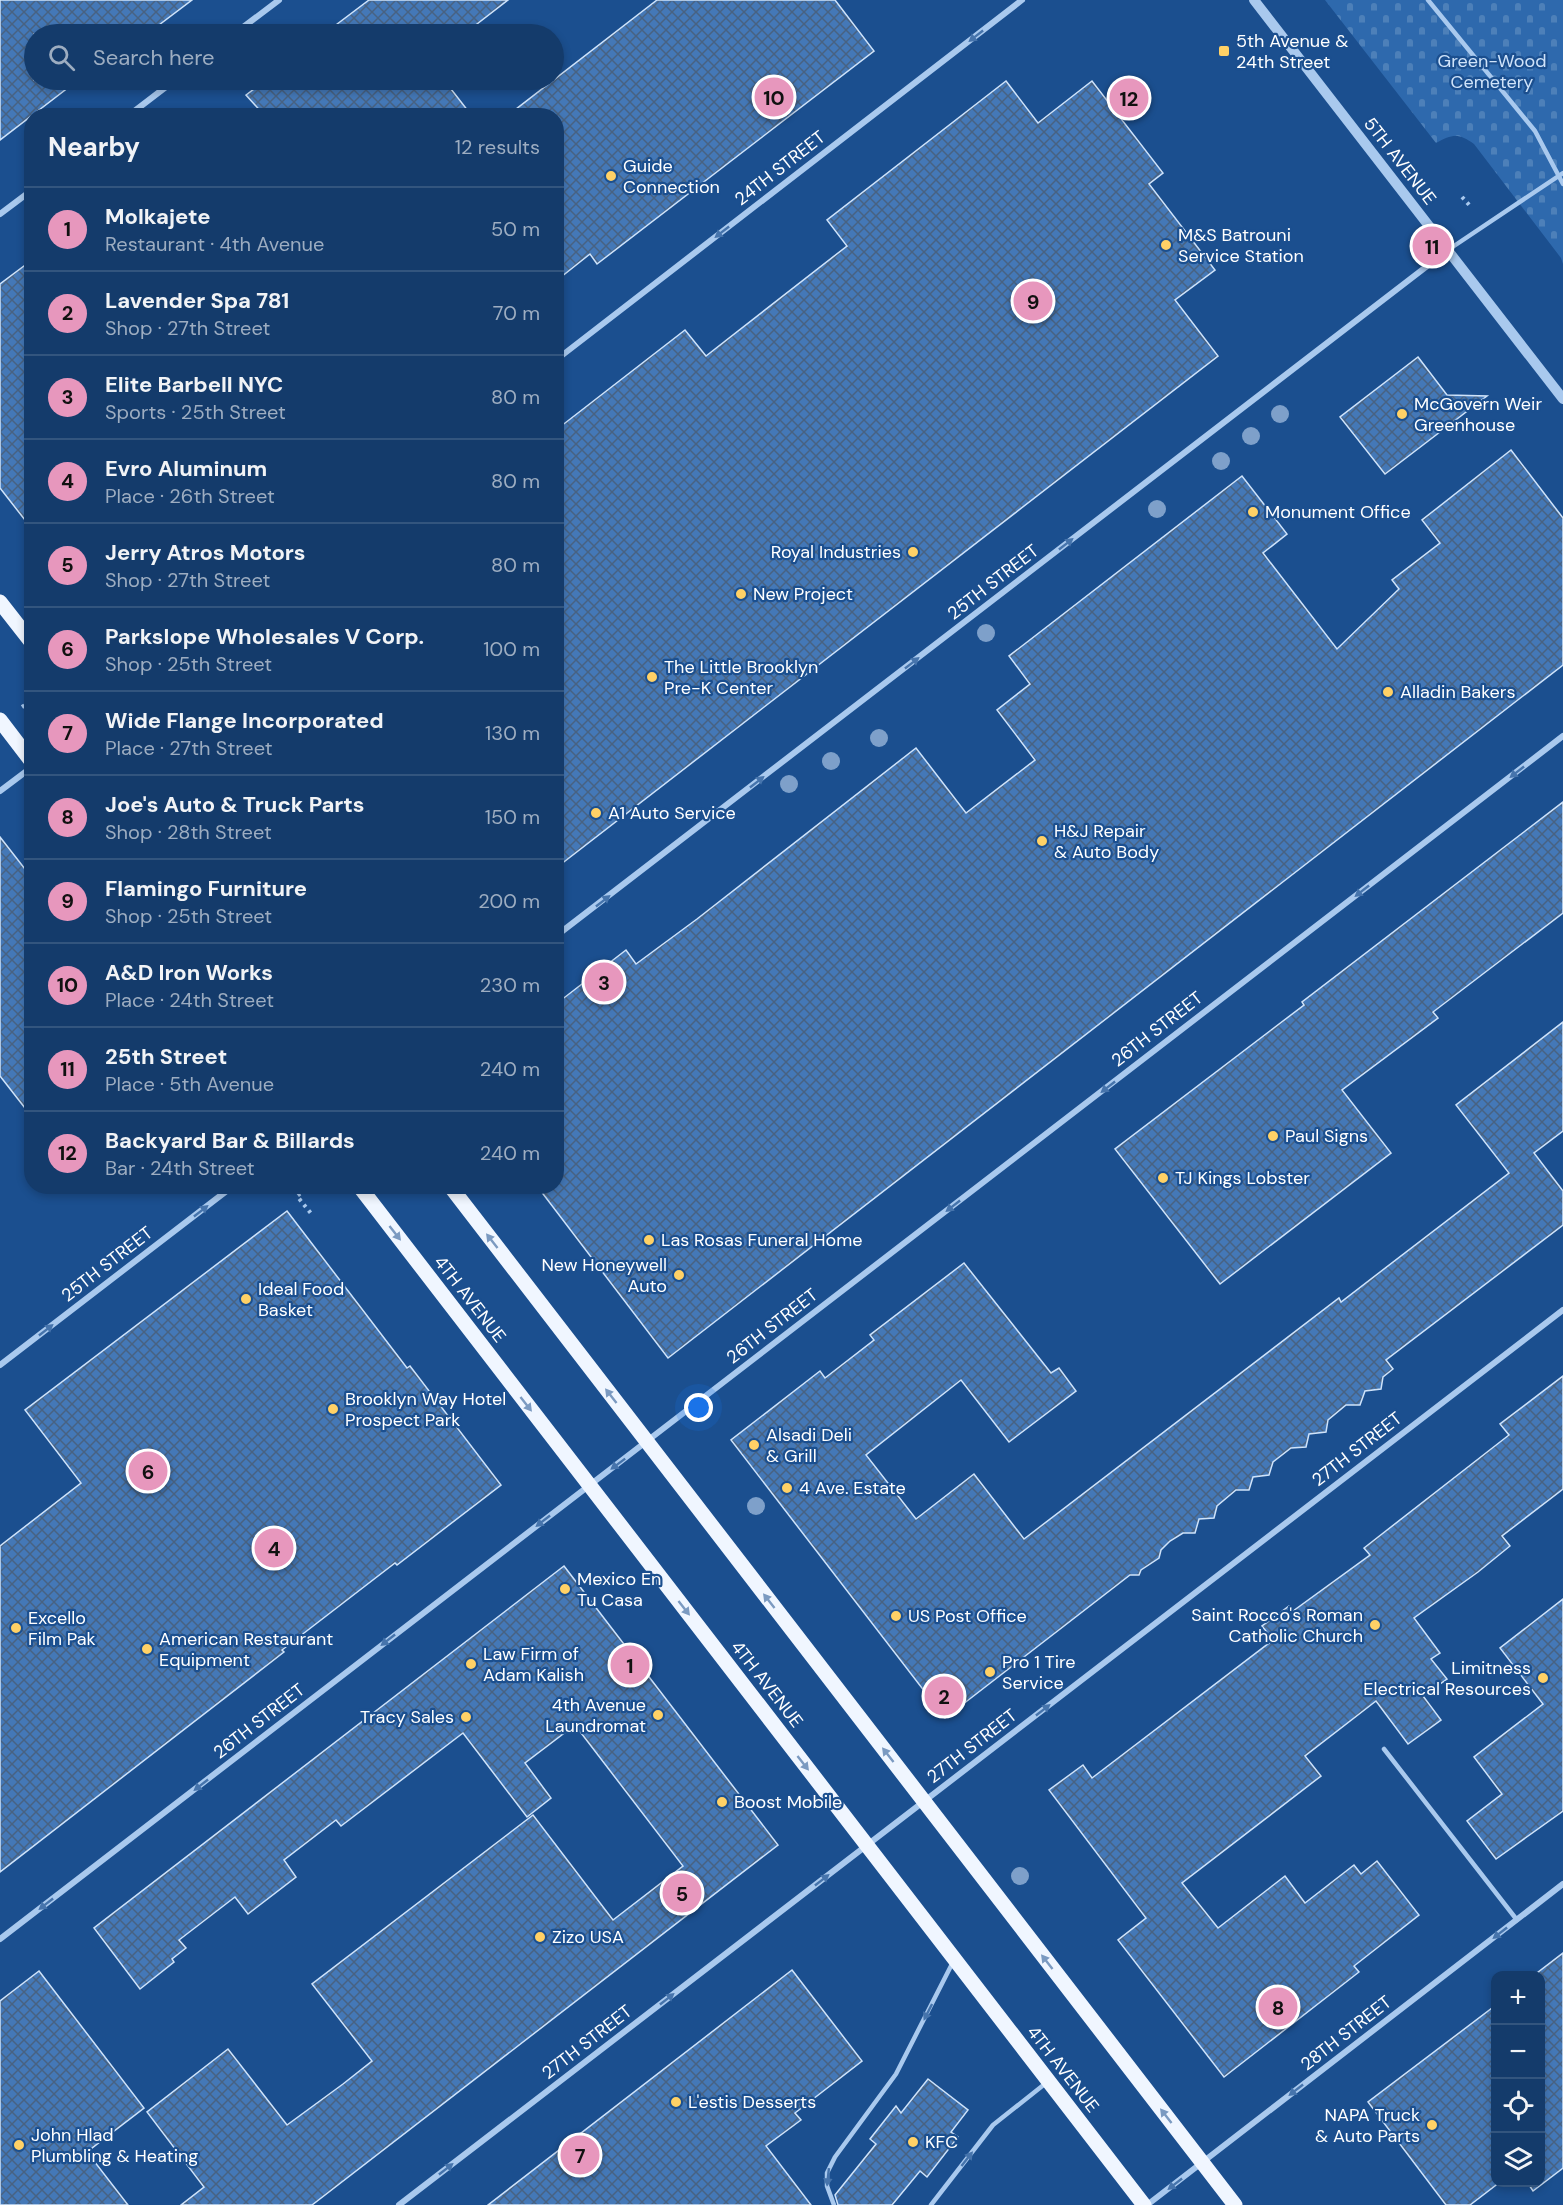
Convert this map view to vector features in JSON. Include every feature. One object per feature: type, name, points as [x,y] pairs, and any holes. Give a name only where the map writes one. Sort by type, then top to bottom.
[{"type":"main road","points":[[0,602],[24,633]]},
{"type":"main road","points":[[0,720],[24,752]]},
{"type":"main road","name":"4TH AVENUE","points":[[365,1194],[1145,2205]]},
{"type":"main road","points":[[456,1194],[1235,2205]]},
{"type":"street","points":[[247,24],[279,0]]},
{"type":"street","name":"24TH STREET","points":[[564,354],[1023,0]]},
{"type":"street","name":"5TH AVENUE","points":[[1254,0],[1563,399]]},
{"type":"street","points":[[138,108],[162,90]]},
{"type":"street","points":[[0,214],[24,196]]},
{"type":"street","name":"25TH STREET","points":[[564,930],[1448,250]]},
{"type":"street","name":"26TH STREET","points":[[0,1939],[1563,736]]},
{"type":"street","points":[[0,791],[24,773]]},
{"type":"street","name":"25TH STREET","points":[[0,1365],[223,1194]]},
{"type":"street","name":"27TH STREET","points":[[399,2205],[1563,1310]]},
{"type":"street","name":"28TH STREET","points":[[1145,2205],[1563,1884]]},
{"type":"lane","points":[[1428,0],[1535,131],[1561,174],[1563,184]]},
{"type":"lane","points":[[1448,250],[1561,174]]},
{"type":"lane","points":[[1384,1749],[1517,1920]]},
{"type":"lane","points":[[834,2205],[827,2186],[827,2173],[835,2157],[896,2074],[955,1960]]},
{"type":"lane","points":[[931,2205],[993,2125],[1048,2081]]},
{"type":"path","points":[[300,1194],[297,1196],[313,1216]]},
{"type":"green space","name":"Green-Wood Cemetery","points":[[1325,0],[1563,0],[1563,264],[1561,258],[1474,144],[1460,136],[1436,143]]},
{"type":"building","points":[[0,0],[192,0],[160,24],[24,24],[24,90],[65,90],[42,108],[24,108],[24,122],[0,140]]},
{"type":"building","points":[[369,0],[508,0],[477,24],[337,24]]},
{"type":"building","points":[[657,0],[835,0],[874,51],[597,264],[590,254],[564,275],[564,108],[517,108],[541,90],[564,90],[564,72]]},
{"type":"building","points":[[1006,81],[1038,123],[1092,81],[1163,173],[1149,184],[1215,270],[1175,300],[1218,356],[564,862],[564,424],[685,330],[706,356],[847,246],[827,220]]},
{"type":"building","points":[[253,90],[452,90],[466,108],[258,108],[246,95]]},
{"type":"building","points":[[24,266],[24,519],[0,488],[0,284]]},
{"type":"building","name":"McGovern Weir Greenhouse","points":[[1418,357],[1447,395],[1487,396],[1385,474],[1340,417]]},
{"type":"building","points":[[1511,450],[1563,518],[1563,665],[668,1358],[543,1194],[564,1194],[564,998],[626,950],[636,964],[916,748],[966,813],[1035,760],[997,710],[1030,684],[1009,656],[1242,476],[1287,534],[1263,553],[1337,649],[1399,589],[1392,580],[1440,543],[1422,520]]},
{"type":"building","points":[[1563,802],[1563,913],[1433,1012],[1438,1018],[1342,1090],[1391,1153],[1220,1284],[1115,1149],[1304,1005],[1302,1002]]},
{"type":"building","points":[[0,837],[24,868],[24,1107],[0,1076]]},
{"type":"building","points":[[1563,1022],[1563,1131],[1534,1153],[1563,1191],[1563,1225],[1386,1360],[1393,1369],[1383,1377],[1381,1389],[1365,1391],[1360,1405],[1346,1405],[1328,1420],[1326,1432],[1309,1434],[1306,1447],[1291,1448],[1273,1462],[1269,1475],[1253,1477],[1249,1490],[1236,1490],[1217,1506],[1214,1518],[1199,1519],[1195,1533],[1183,1533],[1170,1541],[1161,1550],[1159,1558],[1141,1570],[1139,1575],[1130,1575],[945,1718],[731,1440],[820,1371],[825,1378],[874,1340],[870,1335],[964,1263],[1051,1373],[1059,1368],[1076,1391],[1009,1442],[961,1380],[866,1455],[916,1519],[974,1474],[1024,1539],[1339,1298],[1341,1302],[1509,1173],[1456,1105]]},
{"type":"building","points":[[287,1211],[407,1368],[410,1366],[501,1485],[282,1650],[284,1652],[0,1872],[0,1546],[81,1483],[25,1410]]},
{"type":"building","points":[[1563,1376],[1563,1489],[1502,1536],[1510,1546],[1414,1618],[1440,1653],[1431,1659],[1447,1679],[1423,1696],[1441,1720],[1408,1744],[1376,1701],[1305,1756],[1321,1776],[1182,1883],[1218,1928],[1285,1876],[1305,1903],[1354,1865],[1361,1874],[1377,1861],[1419,1915],[1354,1966],[1359,1972],[1224,2077],[1118,1940],[1146,1918],[1049,1790],[1083,1765],[1092,1778],[1273,1640],[1262,1626],[1289,1606],[1293,1611],[1370,1555],[1364,1548],[1509,1435],[1500,1424]]},
{"type":"building","points":[[564,1566],[778,1845],[312,2205],[181,2205],[204,2187],[147,2112],[228,2049],[287,2125],[343,2084],[372,2061],[312,1984],[533,1815],[613,1920],[683,1866],[575,1725],[525,1763],[551,1798],[527,1817],[463,1733],[341,1826],[336,1820],[284,1860],[296,1877],[248,1914],[235,1897],[179,1940],[186,1948],[172,1959],[174,1962],[140,1989],[94,1928]]},
{"type":"building","points":[[1563,1599],[1563,1811],[1496,1859],[1467,1821],[1502,1794],[1474,1757],[1543,1704],[1500,1648]]},
{"type":"building","points":[[1563,1953],[1563,2168],[1545,2182],[1545,1971],[1540,1971]]},
{"type":"building","points":[[792,1970],[862,2061],[795,2113],[801,2120],[766,2146],[811,2205],[488,2205]]},
{"type":"building","points":[[39,1971],[144,2108],[87,2152],[128,2205],[0,2205],[0,2001]]},
{"type":"building","name":"NAPA Truck & Auto Parts","points":[[1491,2009],[1491,2187],[1493,2187],[1470,2205],[1446,2205],[1368,2102]]},
{"type":"building","name":"KFC","points":[[928,2079],[968,2110],[951,2132],[958,2137],[927,2177],[920,2171],[892,2205],[838,2205],[835,2195],[876,2144],[870,2139],[896,2106],[901,2113]]},
{"type":"place","name":"5th Avenue & 24th Street","points":[[1224,51]]},
{"type":"place","name":"A&D Iron Works","points":[[774,97]]},
{"type":"place","name":"Backyard Bar & Billards","points":[[1129,98]]},
{"type":"place","name":"Guide Connection","points":[[611,176]]},
{"type":"place","name":"M&S Batrouni Service Station","points":[[1166,245]]},
{"type":"place","name":"25th Street","points":[[1432,246]]},
{"type":"place","name":"Flamingo Furniture","points":[[1033,301]]},
{"type":"place","name":"McGovern Weir Greenhouse","points":[[1402,414]]},
{"type":"place","name":"Monument Office","points":[[1253,512]]},
{"type":"place","name":"Royal Industries","points":[[913,552]]},
{"type":"place","name":"New Project","points":[[741,594]]},
{"type":"place","name":"The Little Brooklyn Pre-K Center","points":[[652,677]]},
{"type":"place","name":"Alladin Bakers","points":[[1388,692]]},
{"type":"place","name":"A1 Auto Service","points":[[596,813]]},
{"type":"place","name":"H&J Repair & Auto Body","points":[[1042,841]]},
{"type":"place","name":"Elite Barbell NYC","points":[[604,982]]},
{"type":"place","name":"Paul Signs","points":[[1273,1136]]},
{"type":"place","name":"TJ Kings Lobster","points":[[1163,1178]]},
{"type":"place","name":"Las Rosas Funeral Home","points":[[649,1240]]},
{"type":"place","name":"New Honeywell Auto","points":[[679,1275]]},
{"type":"place","name":"Ideal Food Basket","points":[[246,1299]]},
{"type":"place","name":"Brooklyn Way Hotel Prospect Park","points":[[333,1409]]},
{"type":"place","name":"Alsadi Deli & Grill","points":[[754,1445]]},
{"type":"place","name":"Parkslope Wholesales V Corp.","points":[[148,1471]]},
{"type":"place","name":"4 Ave. Estate","points":[[787,1488]]},
{"type":"place","name":"Evro Aluminum","points":[[274,1548]]},
{"type":"place","name":"Mexico En Tu Casa","points":[[565,1589]]},
{"type":"place","name":"US Post Office","points":[[896,1616]]},
{"type":"place","name":"Saint Rocco's Roman Catholic Church","points":[[1375,1625]]},
{"type":"place","name":"Excello Film Pak","points":[[16,1628]]},
{"type":"place","name":"American Restaurant Equipment","points":[[147,1649]]},
{"type":"place","name":"Law Firm of Adam Kalish","points":[[471,1664]]},
{"type":"place","name":"Molkajete","points":[[630,1665]]},
{"type":"place","name":"Pro 1 Tire Service","points":[[990,1672]]},
{"type":"place","name":"Limitness Electrical Resources","points":[[1543,1678]]},
{"type":"place","name":"Lavender Spa 781","points":[[944,1696]]},
{"type":"place","name":"4th Avenue Laundromat","points":[[658,1715]]},
{"type":"place","name":"Tracy Sales","points":[[466,1717]]},
{"type":"place","name":"Boost Mobile","points":[[722,1802]]},
{"type":"place","name":"Jerry Atros Motors","points":[[682,1893]]},
{"type":"place","name":"Zizo USA","points":[[540,1937]]},
{"type":"place","name":"Joe's Auto & Truck Parts","points":[[1278,2007]]},
{"type":"place","name":"L'estis Desserts","points":[[676,2102]]},
{"type":"place","name":"NAPA Truck & Auto Parts","points":[[1432,2125]]},
{"type":"place","name":"KFC","points":[[913,2142]]},
{"type":"place","name":"John Hlad Plumbling & Heating","points":[[19,2145]]},
{"type":"place","name":"Wide Flange Incorporated","points":[[580,2155]]}]
